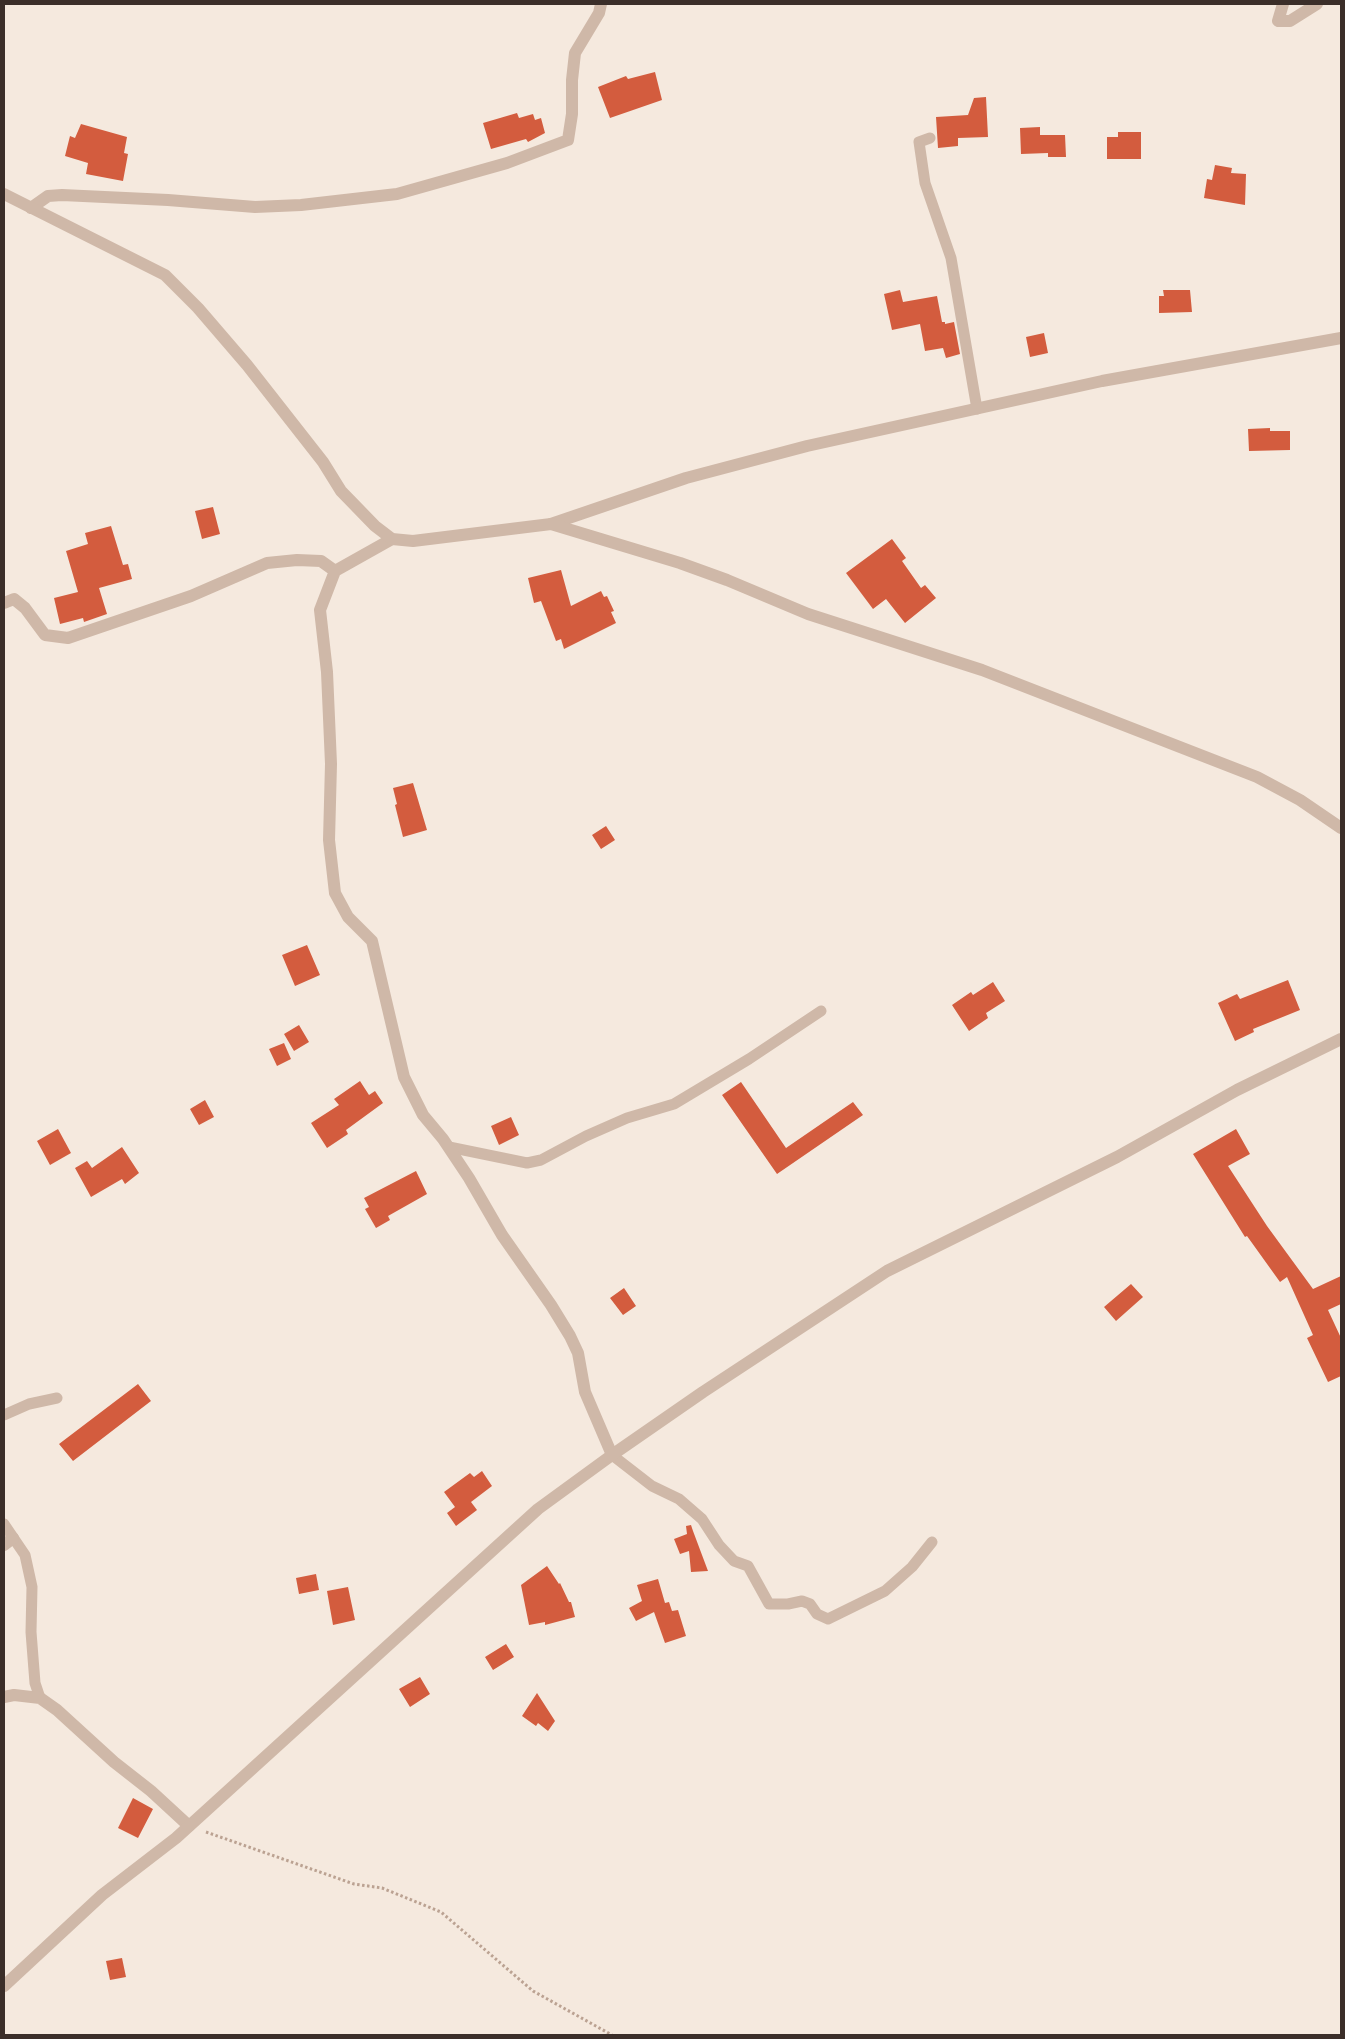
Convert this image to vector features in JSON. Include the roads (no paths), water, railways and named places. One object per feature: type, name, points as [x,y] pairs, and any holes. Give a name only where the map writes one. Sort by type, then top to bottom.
[{"type":"street","points":[[31,208],[48,196],[62,195],[168,200],[255,207],[301,206],[397,194],[507,163],[568,140],[572,114],[572,80],[575,53],[599,13],[601,4]]},
{"type":"street","points":[[1284,4],[1278,21],[1290,21],[1317,4]]},
{"type":"street","points":[[4,194],[165,275],[198,308],[247,365],[322,462],[341,491],[392,539],[413,541],[552,524],[686,478],[807,446],[1102,380],[1341,338]]},
{"type":"street","points":[[552,524],[680,564],[727,580],[808,614],[982,670],[1257,777],[1300,800],[1341,828]]},
{"type":"street","points":[[392,539],[335,572],[320,610],[327,672],[331,764],[329,840],[335,893],[348,917],[372,941],[404,1077],[423,1115],[449,1147],[470,1178],[502,1235],[551,1304],[570,1336],[578,1353],[585,1392],[612,1455]]},
{"type":"street","points":[[4,603],[14,599],[26,608],[44,634],[68,638],[191,596],[266,563],[297,560],[321,561],[335,572]]},
{"type":"street","points":[[4,1986],[102,1895],[176,1838],[538,1509],[612,1455],[703,1392],[887,1271],[1117,1157],[1237,1090],[1341,1039]]},
{"type":"street","points":[[4,1697],[14,1695],[40,1698],[57,1710],[189,1826]]},
{"type":"lane","points":[[930,138],[919,142],[925,183],[950,258],[977,409]]},
{"type":"lane","points":[[449,1147],[527,1164],[541,1160],[586,1136],[627,1118],[674,1104],[749,1059],[822,1011]]},
{"type":"lane","points":[[4,1415],[29,1404],[57,1398]]},
{"type":"lane","points":[[612,1455],[652,1486],[678,1499],[702,1519],[719,1544],[734,1561],[748,1566],[769,1604],[788,1604],[802,1601],[810,1604],[817,1614],[828,1619],[885,1591],[912,1567],[932,1542]]},
{"type":"lane","points":[[4,1524],[9,1541],[25,1554],[32,1586],[31,1632],[34,1683],[40,1698]]}]
